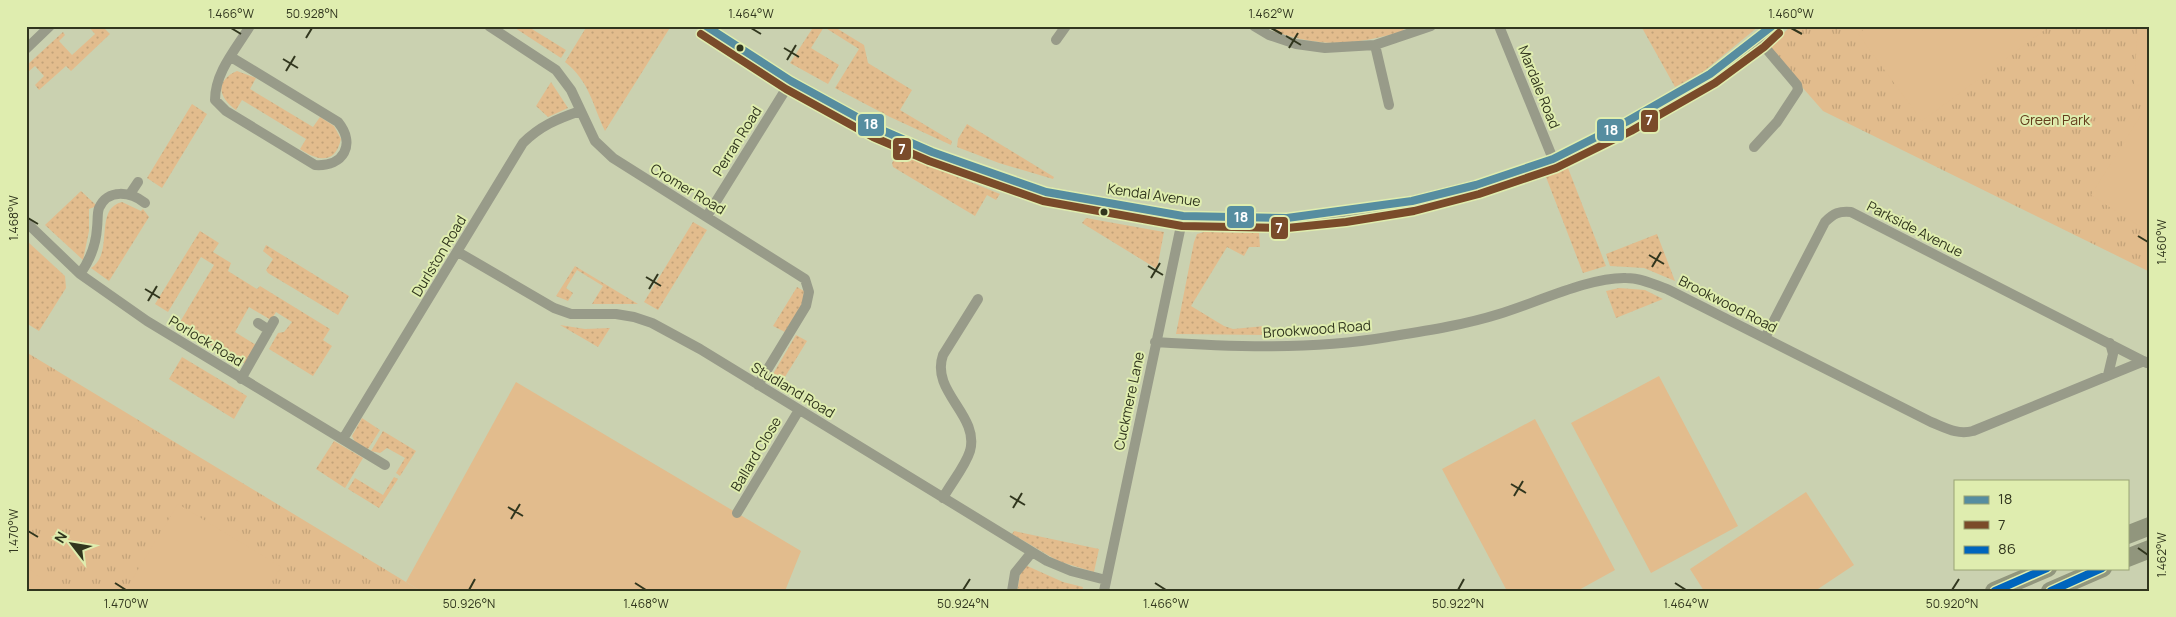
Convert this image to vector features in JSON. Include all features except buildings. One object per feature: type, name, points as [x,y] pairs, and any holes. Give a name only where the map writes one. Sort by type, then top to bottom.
[{"type":"highway","points":[[2128,535],[2150,526]]},
{"type":"highway","points":[[2128,558],[2150,549]]},
{"type":"highway","points":[[1994,591],[2043,570]]},
{"type":"highway","points":[[2050,591],[2098,570]]},
{"type":"street","points":[[26,49],[50,26]]},
{"type":"street","points":[[232,57],[338,122],[345,131],[347,145],[339,159],[327,166],[315,164],[226,111],[215,100],[215,86],[220,74],[250,26]]},
{"type":"street","name":"Cromer Road","points":[[489,26],[556,70],[572,90],[595,141],[613,158],[794,270],[805,279],[809,292],[806,306],[758,385]]},
{"type":"street","name":"Kendal Avenue","points":[[706,26],[791,81],[877,128],[952,159],[1046,192],[1183,216],[1287,218],[1344,212],[1412,201],[1476,185],[1553,159],[1626,122],[1710,74],[1758,39],[1772,26]]},
{"type":"street","points":[[1254,26],[1269,35],[1296,44],[1325,48],[1375,45],[1431,26]]},
{"type":"street","name":"Mardale Road","points":[[1499,26],[1553,159]]},
{"type":"street","points":[[1056,40],[1063,27]]},
{"type":"street","points":[[1754,147],[1777,122],[1798,90],[1797,85],[1758,39]]},
{"type":"street","points":[[1375,45],[1389,105]]},
{"type":"street","name":"Perran Road","points":[[706,216],[791,81]]},
{"type":"street","name":"Durlston Road","points":[[343,439],[523,143],[536,130],[549,122],[580,111]]},
{"type":"street","points":[[130,194],[138,182]]},
{"type":"street","points":[[80,274],[88,263],[94,247],[100,208],[105,200],[116,194],[130,194],[145,203]]},
{"type":"street","name":"Parkside Avenue","points":[[1765,338],[1825,222],[1832,214],[1840,211],[1851,212],[2147,363]]},
{"type":"street","name":"Cuckmere Lane","points":[[1105,586],[1183,216]]},
{"type":"street","name":"Porlock Road","points":[[26,222],[80,274],[147,321],[385,464]]},
{"type":"street","name":"Studland Road","points":[[458,252],[554,308],[571,314],[616,314],[652,323],[758,385],[1032,552],[1105,586]]},
{"type":"street","name":"Brookwood Road","points":[[1155,342],[1216,346],[1272,346],[1386,338],[1497,315],[1606,280],[1627,278],[1647,282],[1669,290],[1931,422],[1962,433],[1973,431],[2108,375],[2147,363]]},
{"type":"street","points":[[943,498],[970,452],[971,439],[970,428],[945,386],[941,376],[940,363],[943,355],[978,299]]},
{"type":"street","points":[[241,379],[271,326],[258,324]]},
{"type":"street","points":[[2108,375],[2113,354],[2110,343]]},
{"type":"street","name":"Ballard Close","points":[[737,513],[799,410]]},
{"type":"street","points":[[1012,591],[1015,573],[1032,552]]},
{"type":"green space","points":[[88,26],[102,26],[110,34],[71,71],[66,66],[39,90],[35,85],[44,76],[35,66],[28,72],[26,66],[63,32],[65,35],[59,41],[72,55],[95,34]]},
{"type":"green space","points":[[512,26],[527,26],[566,50],[561,58]]},
{"type":"green space","points":[[587,26],[671,26],[605,131],[590,94],[580,77],[565,62]]},
{"type":"green space","points":[[814,26],[833,26],[864,45],[868,63],[912,90],[900,110],[952,141],[951,145],[890,117],[835,88],[859,49],[824,27],[811,48],[839,65],[828,84],[790,63]]},
{"type":"green space","points":[[1271,26],[1403,26],[1404,31],[1354,42],[1340,43],[1309,41],[1275,32]]},
{"type":"green space","points":[[1641,26],[1759,26],[1703,72],[1675,87]]},
{"type":"green space","name":"Green Park","points":[[1791,26],[2150,26],[2150,272],[1823,111],[1768,48]]},
{"type":"green space","points":[[1868,26],[2050,26],[1922,121],[1858,34]]},
{"type":"green space","points":[[2138,26],[2150,26],[2150,86],[2134,85]]},
{"type":"green space","points":[[237,71],[256,78],[250,89],[313,127],[320,117],[334,126],[341,139],[335,153],[325,158],[313,156],[300,149],[306,139],[242,100],[236,110],[230,105],[221,90],[222,85],[230,75]]},
{"type":"green space","points":[[551,82],[568,108],[548,117],[536,106]]},
{"type":"green space","points":[[192,104],[207,114],[162,188],[147,178]]},
{"type":"green space","points":[[2148,104],[2150,105],[2150,233],[2091,195]]},
{"type":"green space","points":[[967,124],[1054,177],[1053,179],[999,163],[957,147],[958,139]]},
{"type":"green space","points":[[898,153],[1000,194],[996,200],[987,195],[975,216],[893,167],[892,163]]},
{"type":"green space","points":[[1568,168],[1606,266],[1583,273],[1546,177]]},
{"type":"green space","points":[[81,191],[97,206],[89,209],[89,231],[83,260],[45,225]]},
{"type":"green space","points":[[122,202],[141,211],[143,209],[149,217],[109,281],[91,268],[98,261],[102,252],[108,213],[113,206]]},
{"type":"green space","points":[[1086,218],[1164,232],[1157,269],[1082,223]]},
{"type":"green space","points":[[693,222],[707,230],[658,310],[644,302]]},
{"type":"green space","points":[[200,231],[219,243],[213,252],[231,263],[228,271],[257,289],[260,286],[330,329],[323,340],[332,346],[313,376],[269,349],[278,333],[284,332],[292,322],[276,312],[271,320],[249,307],[235,332],[256,345],[246,364],[177,327],[214,265],[201,257],[168,312],[155,304]]},
{"type":"green space","points":[[1204,232],[1259,233],[1260,247],[1249,247],[1244,256],[1227,247],[1191,306],[1224,326],[1233,329],[1265,326],[1266,335],[1176,334],[1194,242],[1197,234]]},
{"type":"green space","points":[[1657,234],[1675,281],[1644,268],[1610,266],[1606,254]]},
{"type":"green space","points":[[27,241],[65,276],[66,288],[39,331],[26,323]]},
{"type":"green space","points":[[266,245],[349,296],[338,315],[268,273],[266,270],[273,259],[263,251]]},
{"type":"green space","points":[[575,266],[638,304],[592,304],[603,286],[577,270],[566,288],[573,293],[568,301],[556,296]]},
{"type":"green space","points":[[797,287],[804,291],[803,302],[785,332],[773,326]]},
{"type":"green space","points":[[1619,288],[1645,290],[1663,299],[1616,318],[1606,291]]},
{"type":"green space","points":[[560,325],[585,329],[610,328],[598,347]]},
{"type":"green space","points":[[796,335],[807,341],[780,385],[770,379]]},
{"type":"green space","points":[[26,352],[406,582],[421,591],[26,591]]},
{"type":"green space","points":[[182,357],[247,396],[234,419],[169,379]]},
{"type":"green space","points":[[1659,376],[1738,526],[1651,573],[1571,423]]},
{"type":"green space","points":[[516,382],[801,551],[785,591],[421,591],[406,582]]},
{"type":"green space","points":[[362,418],[380,430],[368,449],[355,442],[352,436]]},
{"type":"green space","points":[[1535,419],[1615,570],[1577,591],[1507,591],[1442,469]]},
{"type":"green space","points":[[383,431],[416,451],[400,476],[396,473],[405,458],[387,448],[380,453],[371,451]]},
{"type":"green space","points":[[334,441],[363,458],[345,488],[316,469]]},
{"type":"green space","points":[[394,477],[398,479],[379,508],[348,489],[355,478],[383,495]]},
{"type":"green space","points":[[1806,492],[1854,565],[1815,591],[1704,591],[1690,569]]},
{"type":"green space","points":[[178,504],[281,567],[266,591],[125,591]]},
{"type":"green space","points":[[1014,531],[1099,549],[1094,572],[1058,561],[1012,534]]},
{"type":"green space","points":[[1025,565],[1063,582],[1083,587],[1082,591],[1017,591],[1021,570]]},
{"type":"green space","points":[[26,566],[44,581],[36,591],[26,591]]},
{"type":"transit line","name":"18","points":[[706,26],[791,81],[877,128],[932,152],[1046,192],[1183,216],[1287,218],[1412,201],[1476,185],[1553,159],[1626,122],[1710,74],[1772,26]]},
{"type":"transit line","name":"7","points":[[701,34],[786,89],[873,137],[929,161],[1043,201],[1182,226],[1287,228],[1346,222],[1414,211],[1479,194],[1556,168],[1631,131],[1715,83],[1764,47],[1779,33]]},
{"type":"transit line","name":"86","points":[[1995,591],[2042,570]]},
{"type":"transit line","name":"86","points":[[2051,591],[2098,570]]}]
